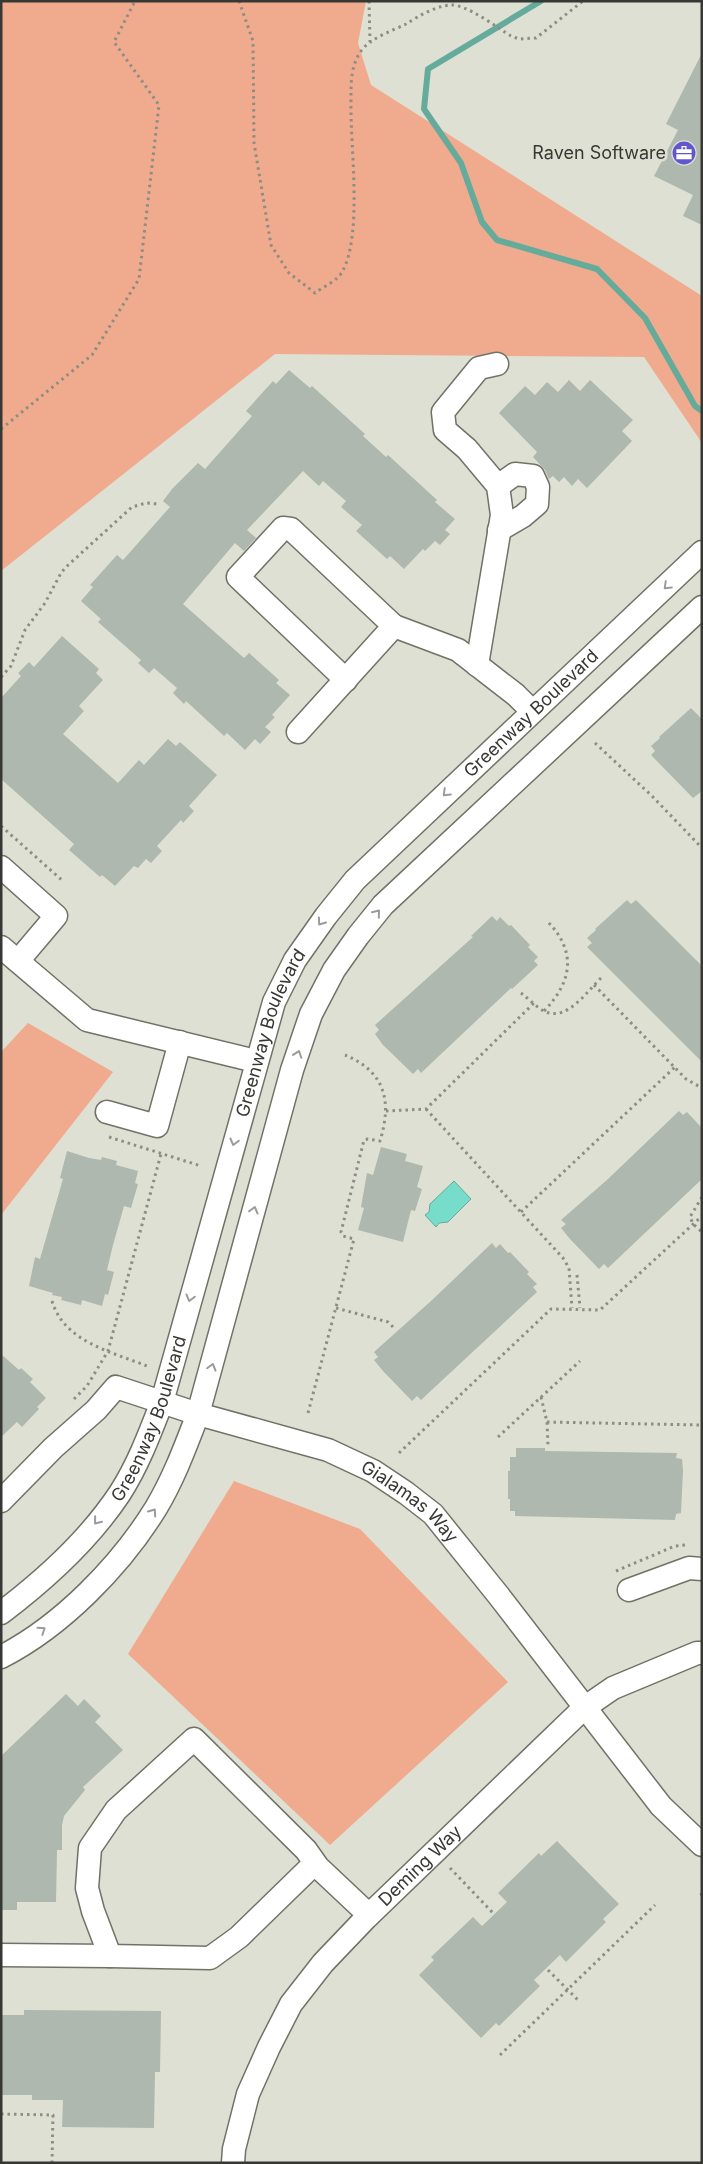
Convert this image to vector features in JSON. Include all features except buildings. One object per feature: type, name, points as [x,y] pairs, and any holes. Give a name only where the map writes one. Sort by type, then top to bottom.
[{"type":"street","points":[[476,664],[502,515],[498,486],[467,449],[445,430],[443,412],[479,368],[497,364]]},
{"type":"street","points":[[498,486],[515,474],[532,476],[538,487],[537,504],[523,516],[499,530]]},
{"type":"street","points":[[346,680],[238,577],[283,528],[290,529],[394,626],[458,650],[516,695],[532,711]]},
{"type":"street","name":"Greenway Boulevard","points":[[1,1612],[58,1567],[120,1493],[144,1449],[162,1402],[274,1002],[295,960],[326,916],[355,880],[702,552]]},
{"type":"street","name":"Greenway Boulevard","points":[[1,1657],[55,1621],[87,1593],[124,1552],[156,1508],[179,1463],[198,1414],[292,1070],[311,1014],[334,970],[358,936],[384,905],[702,607]]},
{"type":"street","points":[[298,732],[394,626]]},
{"type":"street","points":[[1,867],[56,916],[8,957],[88,1020],[256,1061]]},
{"type":"street","points":[[107,1112],[157,1126],[180,1042]]},
{"type":"street","name":"Gialamas Way","points":[[1,1501],[54,1448],[96,1410],[116,1387],[198,1414],[328,1450],[373,1471],[406,1493],[439,1522],[499,1596],[661,1806],[702,1845]]},
{"type":"street","points":[[629,1590],[689,1568],[702,1569]]},
{"type":"street","name":"Deming Way","points":[[233,2163],[234,2149],[248,2094],[269,2047],[291,2004],[323,1963],[369,1915],[584,1708],[613,1688],[702,1652]]},
{"type":"street","points":[[110,1956],[93,1911],[87,1888],[90,1848],[116,1810],[194,1739],[306,1850],[315,1863],[369,1915]]},
{"type":"street","points":[[1,1955],[210,1958],[239,1937],[315,1863]]},
{"type":"path","points":[[1,429],[92,355],[139,279],[158,106],[114,42],[135,1]]},
{"type":"path","points":[[239,1],[253,41],[254,143],[271,245],[289,273],[316,293],[342,273],[351,244],[354,176],[351,113],[352,71],[362,50],[370,42],[439,7],[453,5],[466,10],[511,36],[519,39],[536,38],[583,1]]},
{"type":"path","points":[[369,1],[370,42]]},
{"type":"path","points":[[1,677],[11,666],[24,630],[45,602],[66,567],[132,507],[146,503],[158,504]]},
{"type":"path","points":[[595,743],[652,796],[702,848]]},
{"type":"path","points":[[1,826],[64,882]]},
{"type":"path","points":[[544,1011],[559,993],[566,976],[567,964],[564,944],[560,935],[548,922]]},
{"type":"path","points":[[521,992],[544,1011],[558,1014],[568,1010],[602,977]]},
{"type":"path","points":[[594,985],[686,1079],[702,1088]]},
{"type":"path","points":[[386,1111],[426,1109],[534,1003]]},
{"type":"path","points":[[308,1413],[354,1239],[343,1236],[341,1232],[364,1140],[380,1141],[386,1124],[384,1093],[375,1076],[368,1067],[345,1055]]},
{"type":"path","points":[[521,1212],[674,1067]]},
{"type":"path","points":[[426,1109],[567,1263],[572,1308]]},
{"type":"path","points":[[110,1138],[202,1166]]},
{"type":"path","points":[[73,1400],[86,1386],[108,1351],[161,1154]]},
{"type":"path","points":[[702,1197],[690,1216],[693,1224],[702,1232]]},
{"type":"path","points":[[399,1453],[552,1309],[580,1308],[600,1310],[702,1216]]},
{"type":"path","points":[[577,1275],[580,1308]]},
{"type":"path","points":[[52,1301],[62,1322],[71,1331],[108,1351],[147,1366]]},
{"type":"path","points":[[336,1308],[388,1322],[393,1327]]},
{"type":"path","points":[[498,1437],[580,1361]]},
{"type":"path","points":[[541,1397],[547,1422],[548,1445]]},
{"type":"path","points":[[547,1422],[702,1425]]},
{"type":"path","points":[[616,1571],[675,1546],[693,1546]]},
{"type":"path","points":[[450,1868],[493,1913]]},
{"type":"path","points":[[500,2055],[655,1904]]},
{"type":"path","points":[[548,1970],[578,2000]]},
{"type":"path","points":[[1,2114],[53,2115],[52,2163]]},
{"type":"shaded area","points":[[1,1],[366,1],[358,43],[371,85],[702,296],[702,443],[644,357],[275,354],[1,571]]},
{"type":"shaded area","points":[[28,1023],[113,1072],[1,1215],[1,1052]]},
{"type":"shaded area","points":[[234,1481],[360,1529],[508,1682],[330,1845],[128,1654]]},
{"type":"water","points":[[454,1181],[471,1199],[448,1222],[439,1223],[436,1227],[425,1215],[429,1212],[430,1204]]},
{"type":"waterway","points":[[541,1],[428,69],[424,109],[461,163],[482,222],[497,240],[597,269],[645,318],[695,406],[702,411]]},
{"type":"place","name":"Raven Software","points":[[684,153]]}]
